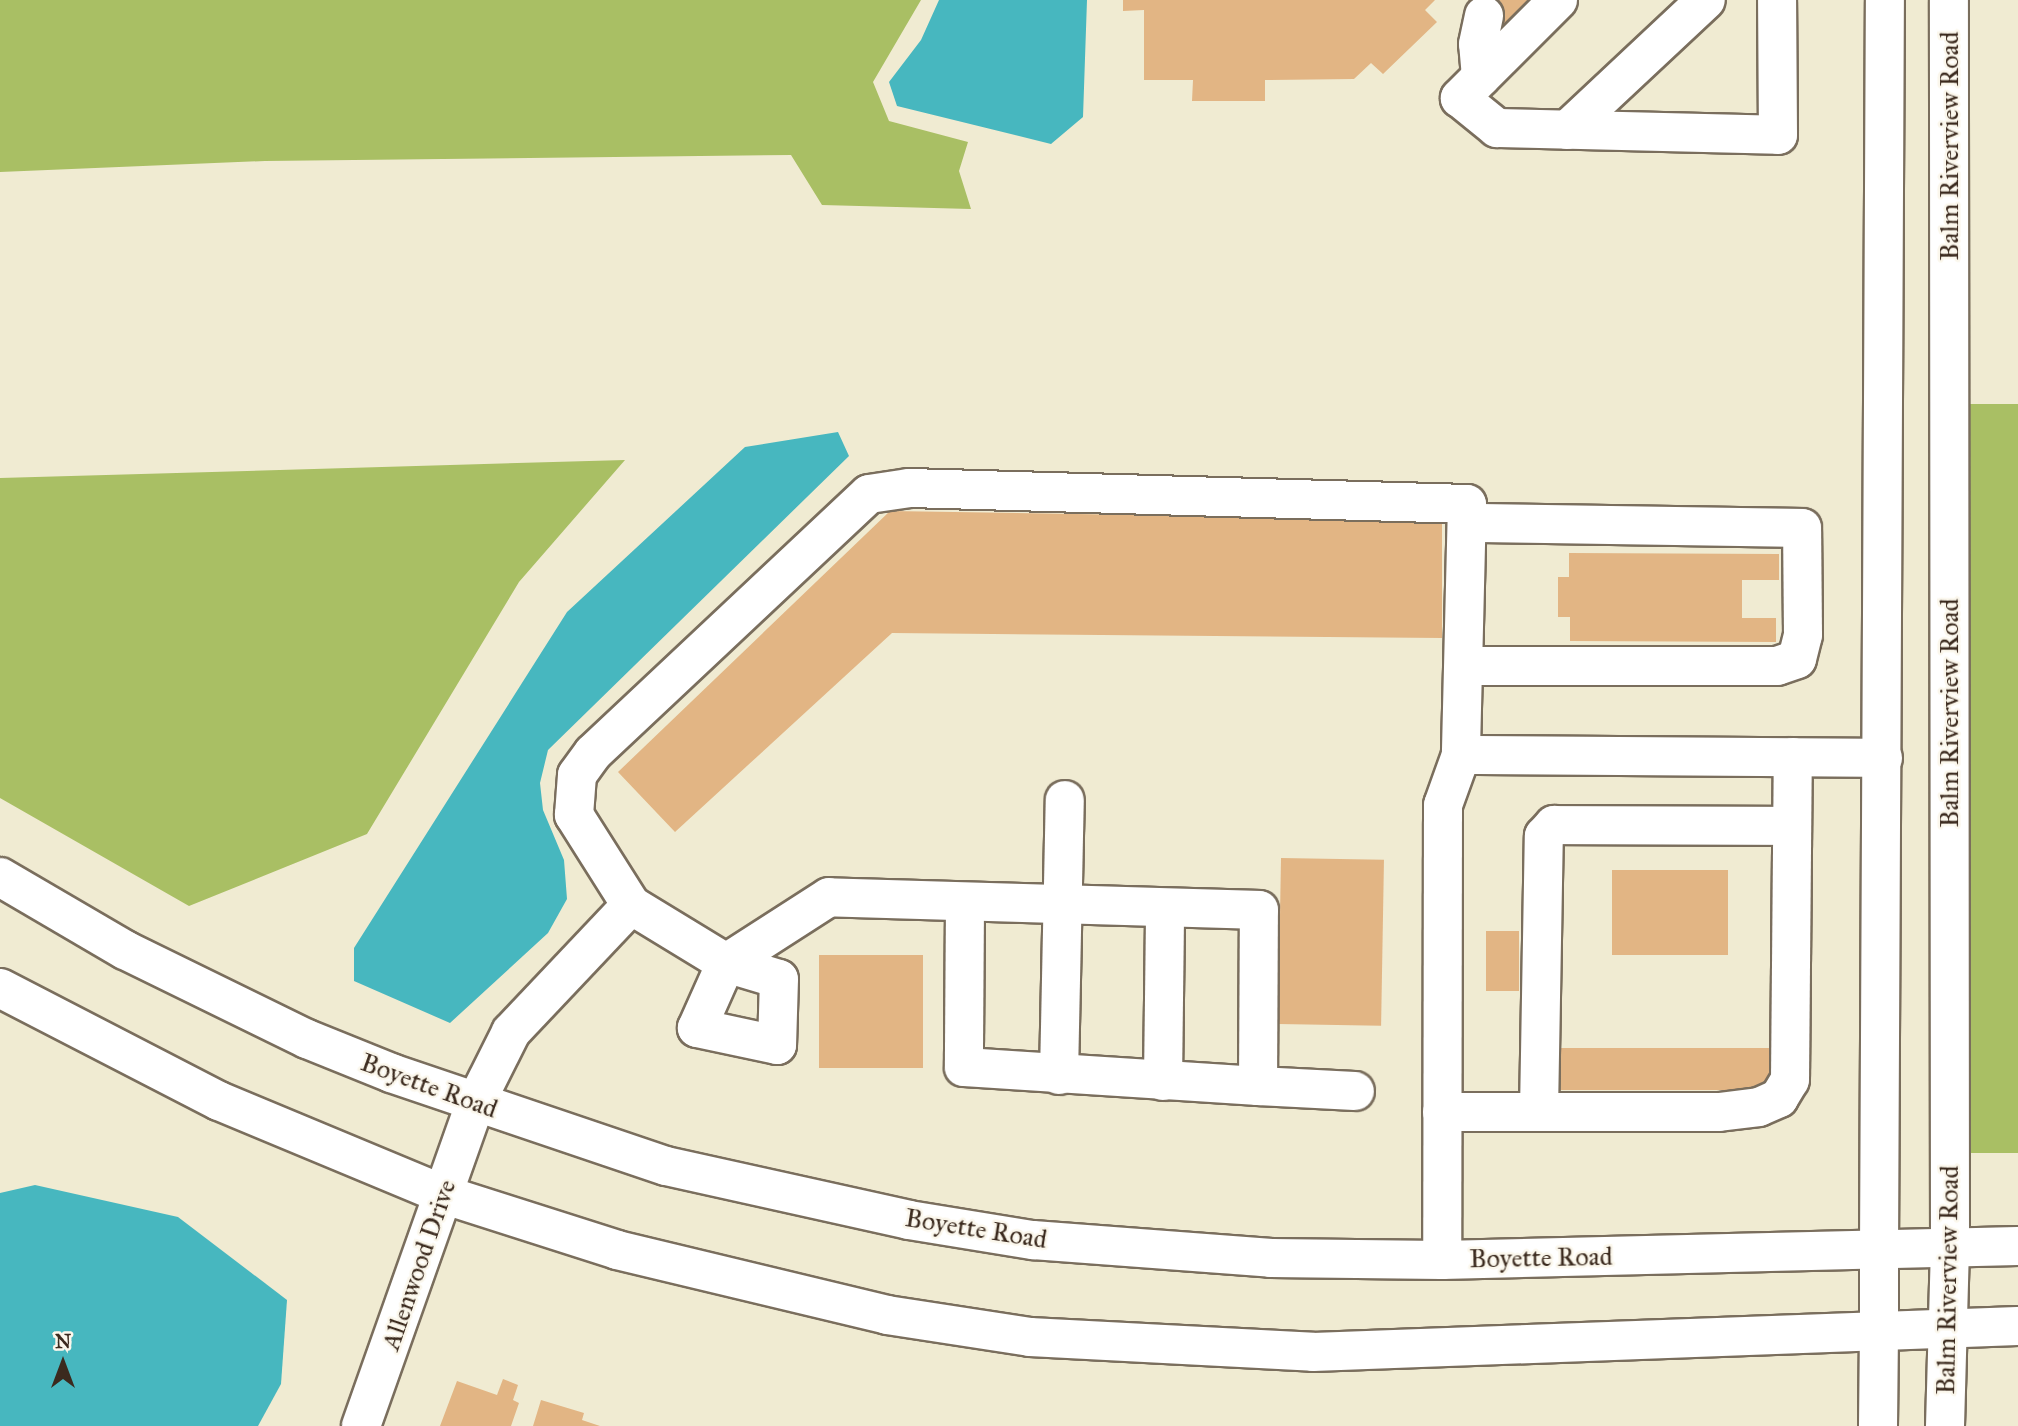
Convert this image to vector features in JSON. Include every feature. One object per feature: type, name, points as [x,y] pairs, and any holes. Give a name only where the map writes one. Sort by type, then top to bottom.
[{"type":"main road","points":[[1558,0],[1460,97],[1497,128],[1778,135],[1777,0]]},
{"type":"main road","points":[[1567,130],[1706,0]]},
{"type":"main road","points":[[1878,1426],[1885,0]]},
{"type":"main road","name":"Balm Riverview Road","points":[[1945,1426],[1950,1249],[1949,0]]},
{"type":"main road","points":[[1481,76],[1478,44],[1484,16]]},
{"type":"main road","points":[[1258,1086],[1258,910],[965,904],[829,897],[726,962],[631,905],[573,815],[573,786],[585,761],[869,494],[909,488],[1467,504],[1461,755],[1443,805],[1442,1261]]},
{"type":"main road","points":[[1464,666],[1777,666],[1797,659],[1802,635],[1802,528],[1467,523]]},
{"type":"main road","points":[[1461,755],[1883,758]]},
{"type":"main road","points":[[1442,1112],[1719,1112],[1759,1107],[1779,1098],[1790,1080],[1793,757]]},
{"type":"main road","points":[[1059,1076],[1065,800]]},
{"type":"main road","points":[[1539,1112],[1544,836],[1554,825],[1792,826]]},
{"type":"main road","name":"Boyette Road","points":[[0,877],[125,950],[307,1039],[475,1104],[666,1166],[784,1195],[1008,1236],[1157,1252],[1442,1261],[2018,1246]]},
{"type":"main road","points":[[965,904],[964,1067],[1059,1076],[1355,1091]]},
{"type":"main road","name":"Allenwood Drive","points":[[361,1426],[475,1104],[510,1032],[631,905]]},
{"type":"main road","points":[[1163,1082],[1164,910]]},
{"type":"main road","points":[[0,988],[219,1101],[442,1194],[617,1250],[753,1286],[887,1315],[1030,1337],[1314,1352],[2018,1326]]},
{"type":"green space","points":[[0,0],[921,0],[873,82],[889,121],[968,142],[959,171],[971,209],[822,205],[791,155],[265,161],[0,172]]},
{"type":"green space","points":[[1969,404],[2018,404],[2018,1153],[1969,1153]]},
{"type":"green space","points":[[625,460],[519,582],[367,834],[189,906],[0,798],[0,478]]},
{"type":"water","points":[[939,0],[1087,0],[1083,117],[1051,144],[897,106],[889,82],[921,40]]},
{"type":"water","points":[[838,432],[849,456],[548,750],[540,783],[543,810],[564,860],[567,899],[548,933],[450,1023],[354,981],[354,948],[567,612],[745,447]]},
{"type":"water","points":[[35,1185],[178,1217],[287,1300],[281,1384],[258,1426],[0,1426],[0,1193]]},
{"type":"building","points":[[1123,0],[1435,0],[1425,10],[1437,22],[1383,74],[1371,63],[1354,79],[1265,80],[1265,101],[1192,101],[1193,80],[1144,80],[1144,10],[1123,11]]},
{"type":"building","points":[[1468,0],[1537,0],[1503,34]]},
{"type":"building","points":[[890,511],[1442,520],[1442,638],[892,633],[675,832],[618,772]]},
{"type":"building","points":[[1569,553],[1779,554],[1779,580],[1742,580],[1742,618],[1776,618],[1776,642],[1570,641],[1570,617],[1558,617],[1558,577],[1569,577]]},
{"type":"building","points":[[1281,858],[1384,860],[1381,1026],[1278,1024]]},
{"type":"building","points":[[1612,870],[1728,870],[1728,955],[1612,955]]},
{"type":"building","points":[[1486,931],[1519,931],[1519,991],[1486,991]]},
{"type":"building","points":[[819,955],[923,955],[923,1068],[819,1068]]},
{"type":"building","points":[[1553,1048],[1778,1048],[1778,1090],[1553,1090]]},
{"type":"building","points":[[503,1379],[518,1385],[513,1400],[519,1403],[511,1426],[440,1426],[457,1381],[497,1395]]},
{"type":"building","points":[[541,1400],[584,1413],[582,1420],[600,1426],[533,1426]]}]
